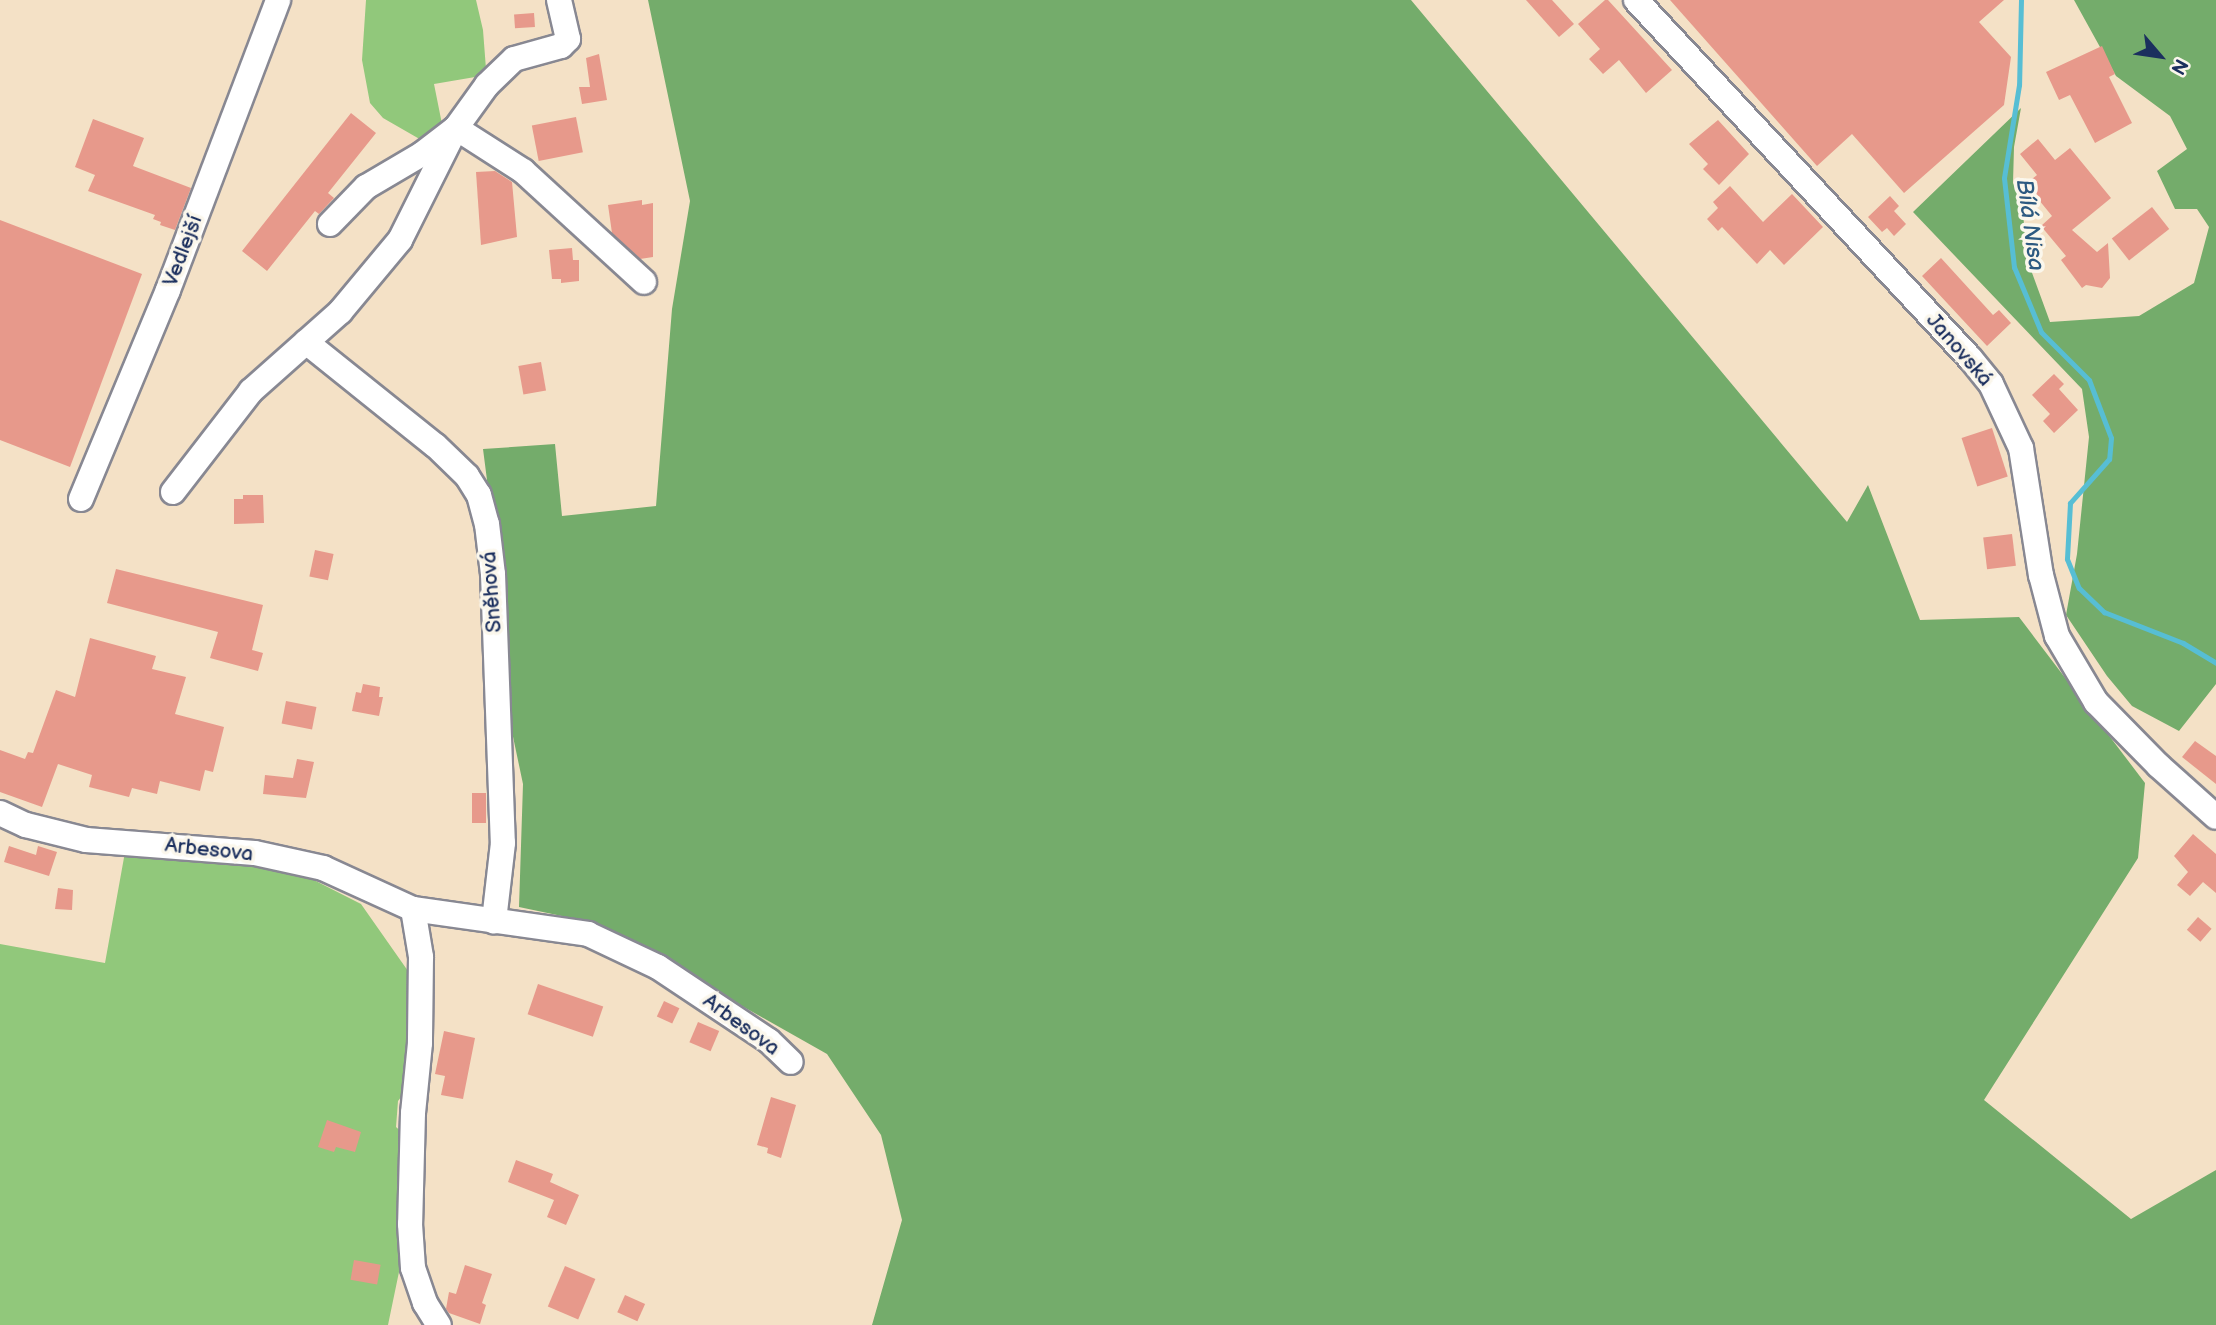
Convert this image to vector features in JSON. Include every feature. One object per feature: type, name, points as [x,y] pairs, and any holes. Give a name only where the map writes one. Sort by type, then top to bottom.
[{"type":"street","name":"Vedlejší","points":[[81,499],[168,290],[278,0]]},
{"type":"street","points":[[173,492],[251,391],[340,312],[400,240],[456,128],[487,85],[514,59],[561,46],[568,39],[559,0]]},
{"type":"street","name":"Janovská","points":[[1636,0],[1970,358],[1991,384],[2021,448],[2041,575],[2057,636],[2096,702],[2159,766],[2216,817]]},
{"type":"street","points":[[330,224],[366,187],[422,154],[456,128]]},
{"type":"street","points":[[456,128],[523,171],[644,282]]},
{"type":"street","name":"Sněhová","points":[[306,342],[436,446],[467,476],[479,495],[487,524],[493,574],[503,843],[494,920]]},
{"type":"street","name":"Arbesova","points":[[0,813],[26,825],[86,840],[255,853],[323,868],[413,909],[588,934],[658,967],[769,1041],[791,1062]]},
{"type":"street","points":[[413,909],[421,970],[420,1043],[413,1113],[410,1224],[412,1268],[425,1303],[439,1325]]},
{"type":"green space","points":[[366,0],[476,0],[483,30],[486,69],[481,76],[434,84],[442,124],[423,141],[383,118],[370,103],[362,60]]},
{"type":"green space","points":[[648,0],[1411,0],[1847,522],[1868,485],[1920,620],[2019,617],[2145,783],[2138,858],[1984,1100],[2131,1219],[2216,1170],[2216,1325],[872,1325],[902,1220],[881,1135],[827,1054],[595,923],[519,907],[523,784],[508,713],[500,581],[483,449],[555,444],[562,516],[656,506],[672,309],[690,201]]},
{"type":"green space","points":[[2074,0],[2216,0],[2216,684],[2179,731],[2132,706],[2107,676],[2066,615],[2077,554],[2089,437],[2082,389],[1913,212],[2021,108],[2014,147],[2013,183],[2022,201],[2027,259],[2050,322],[2139,316],[2194,283],[2209,227],[2197,209],[2175,209],[2157,171],[2187,149],[2170,116],[2116,76]]},
{"type":"green space","points":[[125,852],[200,856],[300,873],[361,904],[415,981],[408,1088],[398,1101],[396,1127],[405,1135],[405,1243],[388,1325],[0,1325],[0,944],[105,963]]},
{"type":"building","points":[[1526,0],[1552,0],[1574,24],[1559,37]]},
{"type":"building","points":[[1608,0],[1672,70],[1646,93],[1619,60],[1603,74],[1589,59],[1600,49],[1578,24]]},
{"type":"building","points":[[1670,0],[2004,0],[1979,22],[2011,57],[2004,105],[1904,193],[1852,134],[1817,166]]},
{"type":"building","points":[[534,13],[535,27],[515,28],[514,14]]},
{"type":"building","points":[[2102,46],[2115,74],[2109,77],[2132,123],[2095,143],[2070,95],[2059,100],[2046,72]]},
{"type":"building","points":[[599,54],[607,100],[582,104],[579,87],[590,87],[586,58]]},
{"type":"building","points":[[351,113],[376,133],[328,193],[334,198],[319,214],[315,211],[267,271],[242,251]]},
{"type":"building","points":[[576,117],[583,152],[539,161],[532,126]]},
{"type":"building","points":[[93,119],[144,138],[133,166],[191,188],[175,230],[160,225],[161,222],[153,219],[155,215],[88,191],[95,175],[75,167]]},
{"type":"building","points":[[1718,120],[1749,154],[1719,185],[1703,169],[1708,164],[1689,144]]},
{"type":"building","points":[[2038,139],[2055,160],[2070,148],[2111,198],[2072,230],[2097,252],[2108,243],[2110,278],[2102,288],[2086,285],[2082,288],[2061,260],[2066,256],[2041,226],[2052,216],[2026,184],[2037,175],[2020,154]]},
{"type":"building","points":[[495,171],[512,182],[517,237],[481,245],[476,172]]},
{"type":"building","points":[[1730,186],[1763,222],[1792,194],[1823,227],[1784,265],[1770,250],[1757,264],[1722,227],[1718,231],[1707,219],[1718,208],[1713,202]]},
{"type":"building","points":[[1890,196],[1899,206],[1894,211],[1906,224],[1894,236],[1887,228],[1882,232],[1868,217]]},
{"type":"building","points":[[642,200],[642,205],[653,203],[653,257],[640,259],[612,233],[608,205]]},
{"type":"building","points":[[2152,207],[2169,229],[2129,260],[2112,238]]},
{"type":"building","points":[[0,220],[142,274],[70,467],[0,440]]},
{"type":"building","points":[[572,248],[573,260],[579,260],[579,281],[561,283],[561,279],[552,279],[549,250]]},
{"type":"building","points":[[1941,258],[1993,315],[1999,310],[2011,323],[1987,346],[1922,276]]},
{"type":"building","points":[[541,362],[546,391],[523,395],[518,366]]},
{"type":"building","points":[[2054,374],[2064,384],[2059,389],[2078,410],[2054,433],[2043,421],[2050,414],[2032,395]]},
{"type":"building","points":[[1992,428],[2008,477],[1977,486],[1962,438]]},
{"type":"building","points":[[243,495],[263,495],[264,523],[234,524],[234,499],[243,499]]},
{"type":"building","points":[[2012,534],[2016,566],[1987,569],[1983,538]]},
{"type":"building","points":[[315,550],[334,554],[328,580],[309,576]]},
{"type":"building","points":[[116,569],[263,605],[252,650],[263,653],[258,671],[210,658],[218,632],[107,603]]},
{"type":"building","points":[[90,638],[156,656],[152,669],[186,677],[175,714],[224,727],[213,772],[205,770],[200,791],[160,781],[157,794],[132,788],[129,797],[89,787],[92,775],[58,764],[42,807],[0,792],[0,750],[25,759],[28,752],[33,753],[56,690],[75,697]]},
{"type":"building","points":[[363,684],[380,687],[379,697],[383,697],[379,716],[352,711],[356,692],[361,693]]},
{"type":"building","points":[[286,701],[316,707],[312,729],[282,724]]},
{"type":"building","points":[[2195,741],[2216,756],[2216,784],[2182,757]]},
{"type":"building","points":[[297,759],[314,762],[306,798],[263,794],[265,775],[293,778]]},
{"type":"building","points":[[472,793],[486,793],[486,823],[472,823]]},
{"type":"building","points":[[2193,834],[2216,854],[2216,893],[2203,882],[2190,896],[2177,885],[2188,872],[2174,856]]},
{"type":"building","points":[[9,846],[36,855],[38,846],[57,852],[49,876],[4,862]]},
{"type":"building","points":[[58,888],[73,890],[72,910],[55,909]]},
{"type":"building","points":[[2198,917],[2212,929],[2200,942],[2187,930]]},
{"type":"building","points":[[538,984],[603,1006],[593,1037],[528,1014]]},
{"type":"building","points":[[664,1001],[679,1008],[672,1024],[657,1016]]},
{"type":"building","points":[[698,1022],[719,1031],[711,1051],[689,1042]]},
{"type":"building","points":[[444,1031],[475,1038],[463,1099],[441,1095],[445,1076],[435,1074]]},
{"type":"building","points":[[771,1097],[796,1105],[781,1158],[767,1153],[768,1148],[757,1145]]},
{"type":"building","points":[[327,1120],[361,1132],[355,1152],[336,1147],[334,1152],[318,1147]]},
{"type":"building","points":[[516,1160],[553,1174],[550,1182],[579,1195],[566,1225],[547,1217],[554,1200],[508,1182]]},
{"type":"building","points":[[354,1260],[381,1265],[377,1284],[351,1280]]},
{"type":"building","points":[[465,1265],[492,1274],[482,1303],[486,1305],[480,1324],[449,1313],[446,1309],[449,1292],[456,1294]]},
{"type":"building","points":[[565,1266],[595,1279],[578,1319],[548,1307]]},
{"type":"building","points":[[625,1295],[645,1304],[637,1321],[617,1312]]},
{"type":"waterway","name":"Bílá Nisa","points":[[2021,0],[2019,85],[2004,178],[2014,267],[2041,332],[2089,380],[2111,438],[2109,459],[2070,503],[2067,559],[2079,588],[2104,612],[2183,643],[2216,663]]}]
